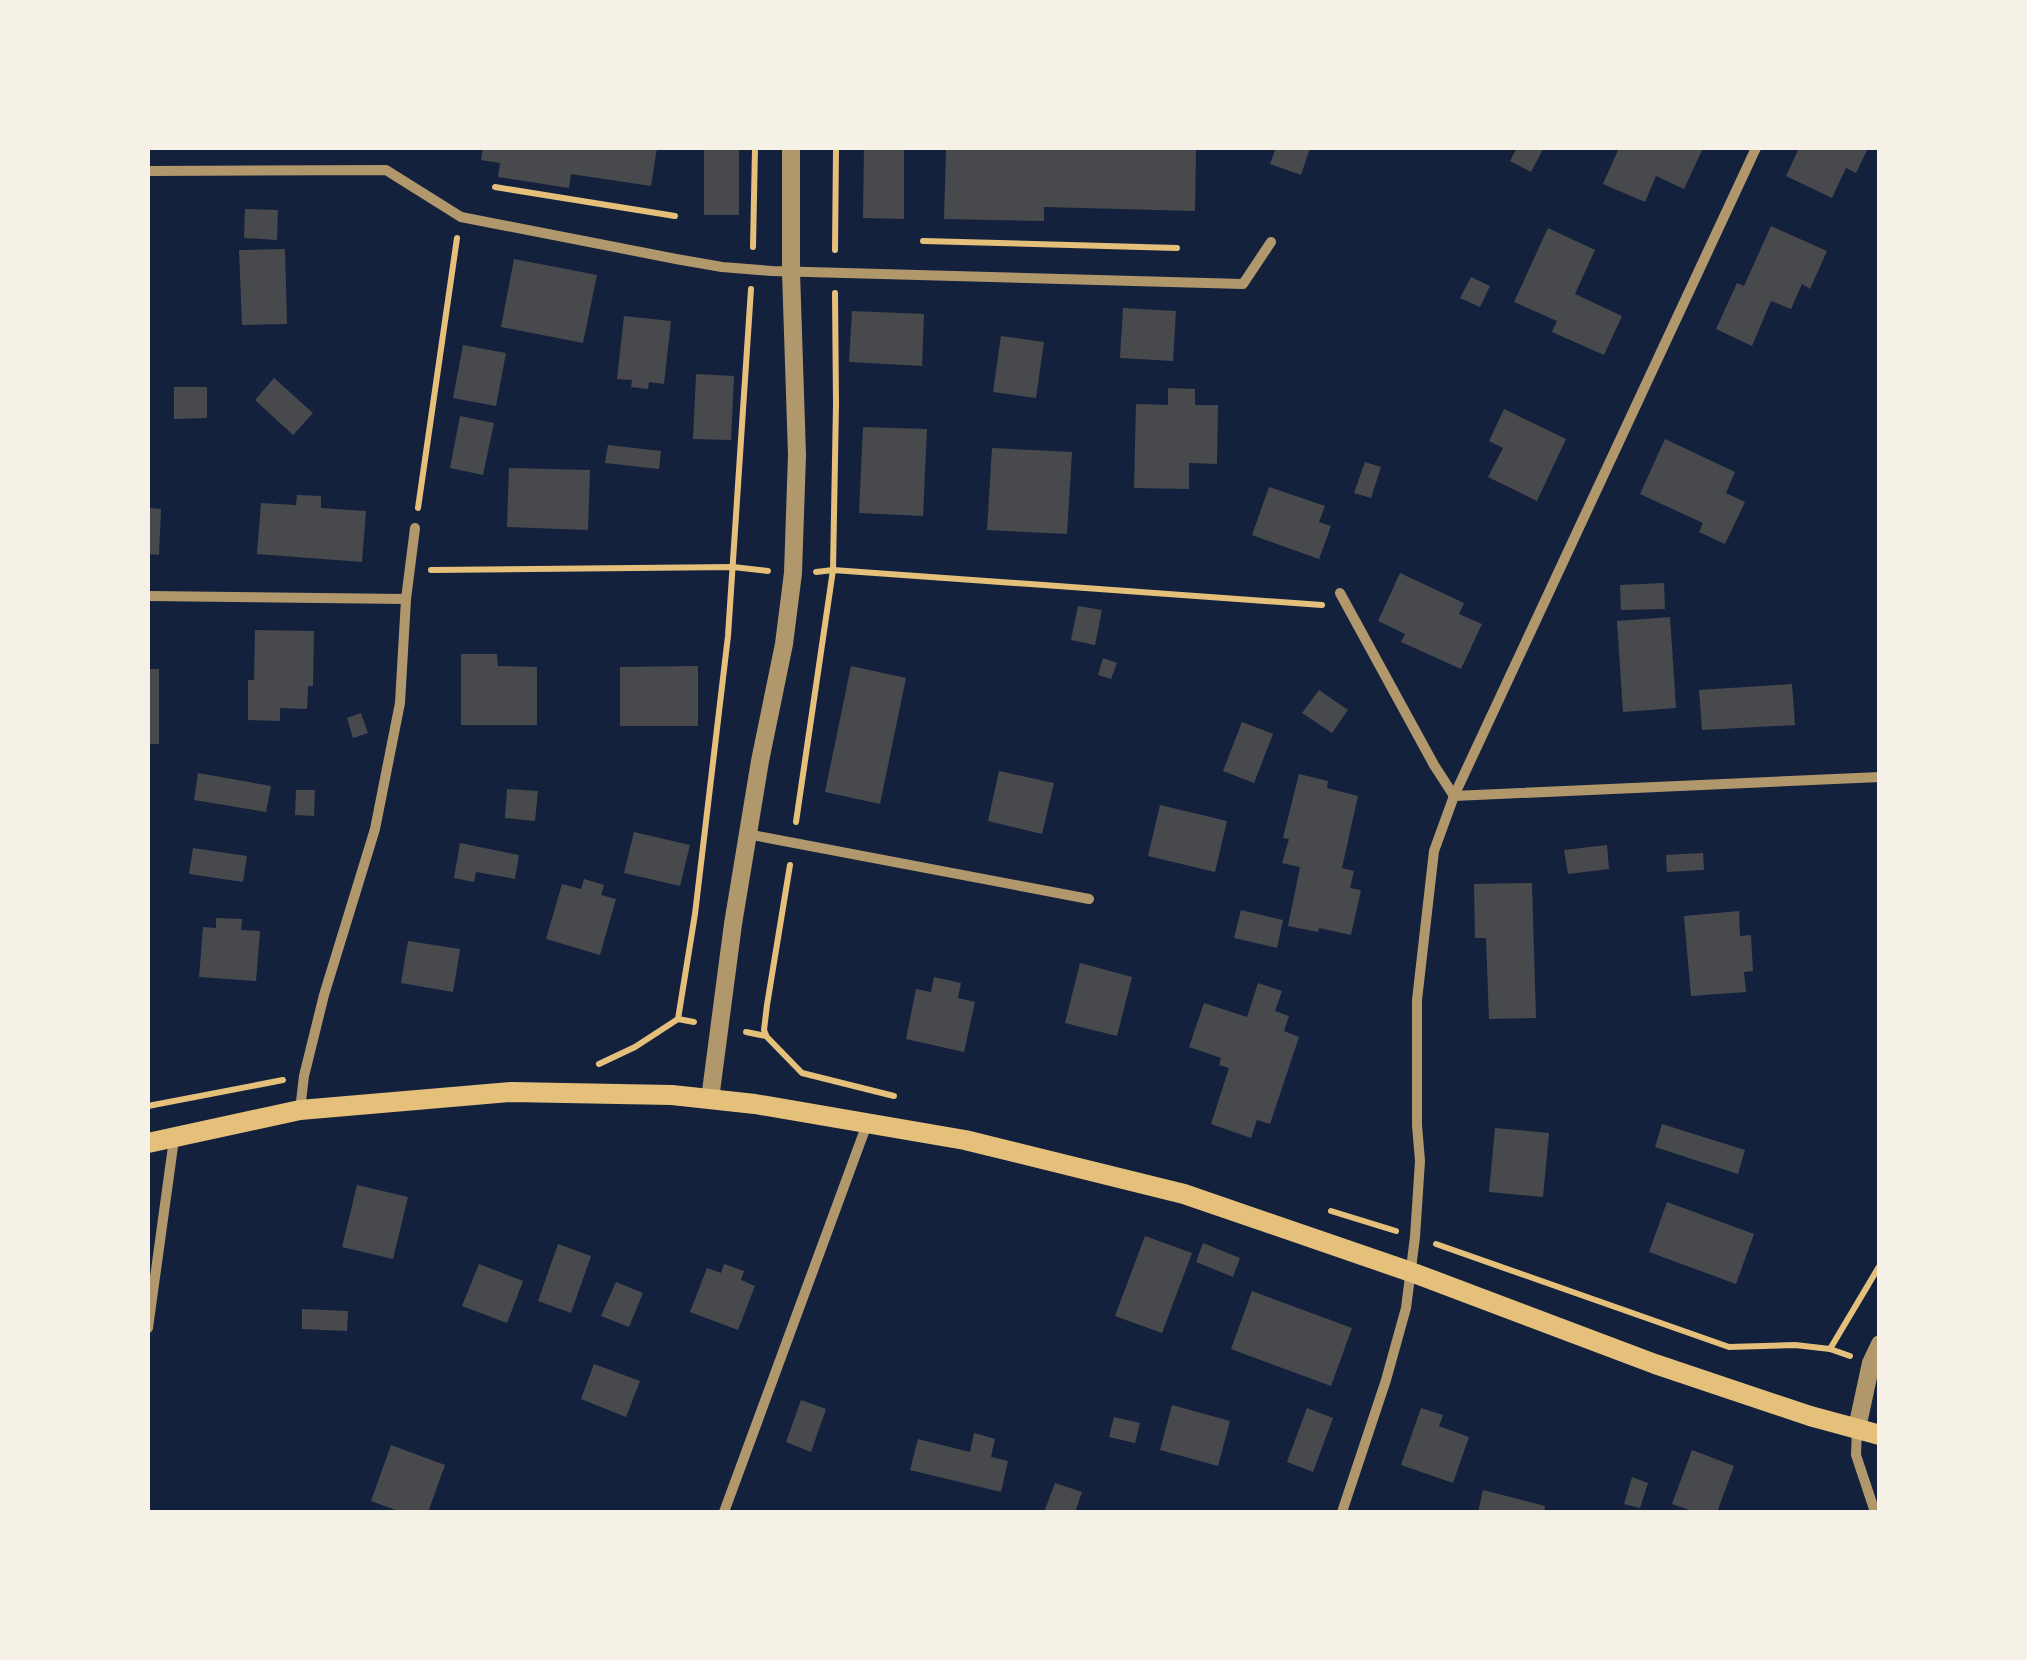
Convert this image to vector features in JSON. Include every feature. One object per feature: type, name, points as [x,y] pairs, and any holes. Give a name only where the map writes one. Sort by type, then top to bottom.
[{"type":"main road","points":[[148,1143],[300,1110],[511,1092],[672,1095],[868,1123],[964,1140],[1184,1194],[1410,1272],[1656,1364],[1810,1416],[1880,1435]]},
{"type":"street","points":[[710,1099],[732,924],[784,644],[793,573],[797,454],[791,148]]},
{"type":"street","points":[[1342,1512],[1406,1308],[1420,1161],[1416,1125],[1417,1000],[1434,851],[1454,796],[1756,148]]},
{"type":"street","points":[[148,171],[386,170],[460,217],[676,260],[752,270],[1243,284],[1271,242]]},
{"type":"street","points":[[300,1110],[324,994],[376,829],[400,703],[415,528]]},
{"type":"street","points":[[1340,593],[1454,796]]},
{"type":"street","points":[[148,596],[406,598]]},
{"type":"street","points":[[1454,796],[1880,777]]},
{"type":"street","points":[[747,834],[1089,899]]},
{"type":"street","points":[[724,1512],[868,1123]]},
{"type":"street","points":[[148,1328],[174,1139]]},
{"type":"street","points":[[1875,1512],[1856,1455],[1857,1428],[1871,1363],[1880,1344]]},
{"type":"path","points":[[678,1019],[695,914],[728,636],[752,270],[755,148]]},
{"type":"path","points":[[495,187],[676,216]]},
{"type":"path","points":[[415,528],[460,217]]},
{"type":"path","points":[[922,241],[1177,248]]},
{"type":"path","points":[[410,570],[833,570],[1347,606]]},
{"type":"path","points":[[1830,1350],[1880,1264]]},
{"type":"building","points":[[483,148],[657,148],[651,186],[571,174],[569,188],[498,177],[500,163],[481,160]]},
{"type":"building","points":[[704,148],[739,148],[739,215],[704,215]]},
{"type":"building","points":[[864,148],[904,148],[904,219],[863,218]]},
{"type":"building","points":[[946,148],[1196,148],[1195,211],[1044,207],[1044,221],[944,219]]},
{"type":"building","points":[[1276,148],[1310,148],[1301,175],[1270,164]]},
{"type":"building","points":[[1517,148],[1543,149],[1531,172],[1510,161]]},
{"type":"building","points":[[1619,148],[1703,148],[1684,189],[1656,176],[1645,202],[1603,184]]},
{"type":"building","points":[[1799,148],[1868,148],[1856,173],[1846,168],[1832,198],[1786,176]]},
{"type":"building","points":[[245,209],[278,210],[277,240],[244,238]]},
{"type":"building","points":[[1771,226],[1827,251],[1810,289],[1802,284],[1791,309],[1771,301],[1752,346],[1716,329],[1737,283],[1744,286]]},
{"type":"building","points":[[1548,228],[1595,250],[1575,294],[1622,316],[1604,355],[1552,332],[1557,321],[1514,302]]},
{"type":"building","points":[[285,249],[287,324],[242,325],[239,250]]},
{"type":"building","points":[[514,259],[597,275],[583,343],[501,327]]},
{"type":"building","points":[[1471,277],[1490,286],[1480,307],[1460,298]]},
{"type":"building","points":[[1123,308],[1176,311],[1173,361],[1120,358]]},
{"type":"building","points":[[852,311],[924,314],[922,366],[849,362]]},
{"type":"building","points":[[624,316],[671,321],[664,384],[649,382],[648,389],[631,387],[632,380],[617,379]]},
{"type":"building","points":[[1001,336],[1044,342],[1036,398],[993,392]]},
{"type":"building","points":[[463,345],[506,353],[496,406],[453,398]]},
{"type":"building","points":[[696,374],[734,376],[731,440],[693,439]]},
{"type":"building","points":[[274,378],[313,413],[293,435],[255,400]]},
{"type":"building","points":[[174,387],[207,387],[207,418],[174,419]]},
{"type":"building","points":[[1168,388],[1195,389],[1195,405],[1218,405],[1217,464],[1189,463],[1189,489],[1134,488],[1136,404],[1168,405]]},
{"type":"building","points":[[1504,409],[1566,439],[1537,501],[1488,477],[1503,448],[1489,441]]},
{"type":"building","points":[[460,416],[494,423],[483,475],[450,468]]},
{"type":"building","points":[[863,427],[927,429],[923,516],[859,513]]},
{"type":"building","points":[[1665,439],[1735,472],[1726,493],[1745,502],[1725,544],[1699,532],[1703,523],[1640,494]]},
{"type":"building","points":[[608,445],[661,451],[659,469],[605,463]]},
{"type":"building","points":[[992,448],[1072,452],[1067,534],[987,530]]},
{"type":"building","points":[[1365,462],[1381,467],[1371,498],[1354,493]]},
{"type":"building","points":[[509,468],[590,470],[588,530],[507,527]]},
{"type":"building","points":[[1269,487],[1325,506],[1319,522],[1331,526],[1319,559],[1252,535]]},
{"type":"building","points":[[297,495],[321,496],[321,508],[366,511],[362,562],[257,554],[261,503],[296,505]]},
{"type":"building","points":[[148,508],[161,509],[159,555],[148,554]]},
{"type":"building","points":[[1400,573],[1464,603],[1459,614],[1482,624],[1461,669],[1401,642],[1405,634],[1378,621]]},
{"type":"building","points":[[1664,583],[1665,609],[1621,610],[1620,585]]},
{"type":"building","points":[[1078,606],[1102,610],[1095,645],[1071,640]]},
{"type":"building","points":[[1670,617],[1676,708],[1623,712],[1617,621]]},
{"type":"building","points":[[255,630],[314,631],[313,686],[308,686],[307,709],[280,708],[280,721],[248,720],[248,680],[254,680]]},
{"type":"building","points":[[461,654],[497,654],[498,666],[537,667],[537,725],[461,725]]},
{"type":"building","points":[[1103,658],[1117,663],[1111,679],[1098,675]]},
{"type":"building","points":[[698,666],[698,726],[620,726],[620,667]]},
{"type":"building","points":[[851,666],[906,678],[880,804],[825,792]]},
{"type":"building","points":[[148,669],[159,669],[159,744],[148,744]]},
{"type":"building","points":[[1792,684],[1795,725],[1702,730],[1699,690]]},
{"type":"building","points":[[1319,690],[1348,710],[1332,733],[1302,713]]},
{"type":"building","points":[[361,713],[368,733],[353,738],[347,718]]},
{"type":"building","points":[[1242,722],[1273,734],[1254,783],[1223,771]]},
{"type":"building","points":[[999,771],[1054,783],[1042,834],[988,821]]},
{"type":"building","points":[[198,773],[271,786],[266,812],[194,800]]},
{"type":"building","points":[[1299,774],[1328,781],[1327,788],[1358,796],[1342,868],[1354,871],[1350,888],[1361,890],[1351,935],[1288,926],[1300,867],[1282,863],[1289,839],[1283,838]]},
{"type":"building","points":[[507,789],[538,791],[535,821],[505,818]]},
{"type":"building","points":[[296,790],[315,790],[314,816],[295,815]]},
{"type":"building","points":[[1160,805],[1227,821],[1215,872],[1148,856]]},
{"type":"building","points":[[634,832],[690,845],[680,886],[624,873]]},
{"type":"building","points":[[460,843],[519,855],[515,879],[476,872],[474,882],[454,878]]},
{"type":"building","points":[[1607,845],[1609,869],[1568,874],[1564,850]]},
{"type":"building","points":[[193,848],[247,856],[243,882],[189,874]]},
{"type":"building","points":[[1703,853],[1704,870],[1667,872],[1666,855]]},
{"type":"building","points":[[584,879],[604,885],[601,895],[616,899],[600,955],[546,939],[562,884],[581,889]]},
{"type":"building","points":[[1532,883],[1536,1018],[1489,1019],[1486,938],[1475,938],[1474,884]]},
{"type":"building","points":[[1241,910],[1283,920],[1277,948],[1234,938]]},
{"type":"building","points":[[1739,911],[1740,936],[1751,935],[1753,971],[1744,972],[1746,992],[1691,996],[1684,916]]},
{"type":"building","points":[[216,918],[242,919],[241,930],[260,931],[256,981],[199,977],[203,927],[216,928]]},
{"type":"building","points":[[408,941],[460,949],[453,992],[401,983]]},
{"type":"building","points":[[1080,963],[1132,977],[1117,1036],[1065,1023]]},
{"type":"building","points":[[934,977],[961,983],[958,998],[975,1002],[964,1052],[906,1039],[916,989],[931,992]]},
{"type":"building","points":[[1258,983],[1282,991],[1275,1011],[1289,1016],[1284,1031],[1299,1037],[1270,1124],[1257,1120],[1251,1138],[1211,1124],[1229,1068],[1219,1065],[1221,1058],[1189,1047],[1204,1003],[1247,1017]]},
{"type":"building","points":[[1662,1124],[1745,1150],[1738,1174],[1655,1147]]},
{"type":"building","points":[[1495,1128],[1549,1133],[1543,1197],[1489,1192]]},
{"type":"building","points":[[357,1185],[408,1197],[393,1259],[342,1247]]},
{"type":"building","points":[[1667,1202],[1754,1234],[1736,1284],[1649,1252]]},
{"type":"building","points":[[1145,1236],[1192,1253],[1162,1333],[1115,1316]]},
{"type":"building","points":[[1203,1243],[1240,1258],[1233,1277],[1196,1262]]},
{"type":"building","points":[[558,1244],[591,1256],[571,1313],[538,1301]]},
{"type":"building","points":[[479,1264],[523,1281],[507,1323],[462,1306]]},
{"type":"building","points":[[724,1264],[744,1271],[741,1280],[755,1286],[738,1330],[690,1312],[707,1268],[721,1273]]},
{"type":"building","points":[[616,1282],[643,1293],[629,1327],[601,1316]]},
{"type":"building","points":[[1252,1291],[1352,1328],[1331,1386],[1231,1349]]},
{"type":"building","points":[[302,1309],[348,1311],[347,1331],[302,1329]]},
{"type":"building","points":[[594,1364],[640,1381],[626,1417],[581,1399]]},
{"type":"building","points":[[801,1400],[826,1409],[811,1452],[786,1442]]},
{"type":"building","points":[[1172,1405],[1230,1421],[1218,1466],[1160,1450]]},
{"type":"building","points":[[1307,1408],[1333,1418],[1313,1472],[1287,1462]]},
{"type":"building","points":[[1421,1408],[1443,1415],[1439,1426],[1469,1437],[1453,1483],[1401,1465]]},
{"type":"building","points":[[1114,1417],[1140,1423],[1135,1443],[1109,1437]]},
{"type":"building","points":[[974,1433],[995,1439],[991,1457],[1008,1461],[1001,1492],[910,1470],[918,1439],[970,1452]]},
{"type":"building","points":[[391,1445],[445,1465],[428,1512],[401,1512],[371,1501]]},
{"type":"building","points":[[1692,1450],[1734,1466],[1717,1512],[1695,1512],[1672,1504]]},
{"type":"building","points":[[1632,1477],[1648,1483],[1640,1508],[1624,1504]]},
{"type":"building","points":[[1055,1483],[1082,1492],[1075,1512],[1044,1512]]},
{"type":"building","points":[[1483,1490],[1545,1506],[1544,1512],[1478,1512]]}]
